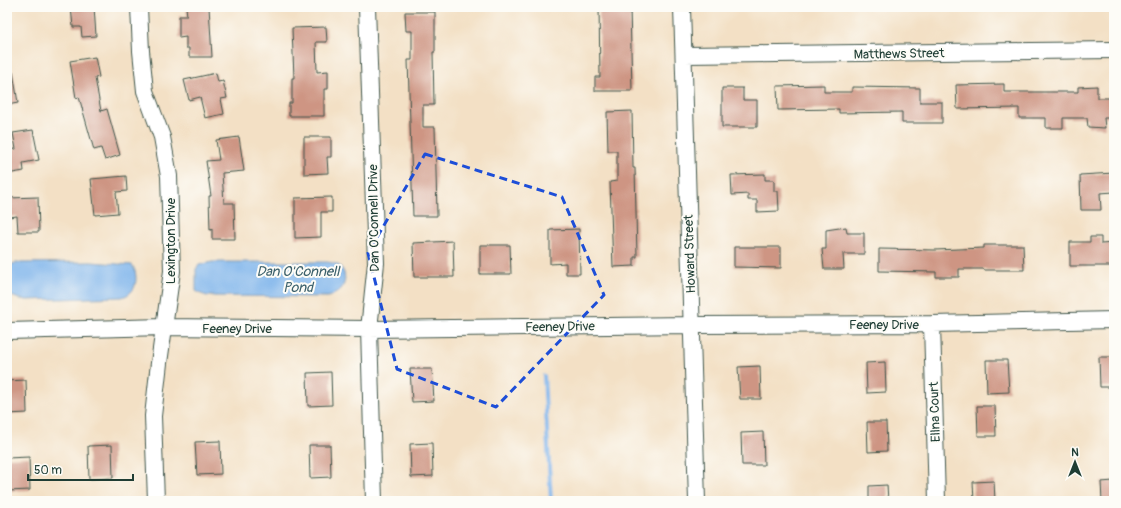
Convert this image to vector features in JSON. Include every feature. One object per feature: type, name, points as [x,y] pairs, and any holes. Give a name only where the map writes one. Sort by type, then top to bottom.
[{"type":"street","name":"Lexington Drive","points":[[139,7],[145,91],[162,137],[169,176],[172,271],[153,416],[156,501]]},
{"type":"street","name":"Dan O'Connell Drive","points":[[367,7],[376,263],[369,329],[374,501]]},
{"type":"street","name":"Howard Street","points":[[682,7],[697,501]]},
{"type":"street","name":"Matthews Street","points":[[684,55],[1114,50]]},
{"type":"street","name":"Feeney Drive","points":[[7,331],[164,327],[369,329],[932,324],[1114,320]]},
{"type":"street","name":"Ellna Court","points":[[932,324],[937,501]]},
{"type":"highlighted area","points":[[425,154],[562,197],[604,295],[496,407],[397,369],[368,253]]},
{"type":"water","points":[[91,262],[132,265],[136,278],[135,286],[129,294],[122,297],[27,300],[16,298],[7,292],[7,267],[9,265],[16,263]]},
{"type":"water","name":"Dan O'Connell Pond","points":[[212,262],[328,262],[339,265],[343,270],[345,280],[340,290],[328,297],[207,296],[196,291],[196,269],[199,265]]},
{"type":"building","points":[[71,7],[94,7],[96,36],[82,37],[81,27],[73,27]]},
{"type":"building","points":[[186,7],[209,7],[212,57],[189,57],[189,48],[186,48],[186,37],[179,38],[179,16],[187,16]]},
{"type":"building","points":[[599,7],[630,7],[632,91],[595,91],[595,77],[600,77]]},
{"type":"building","points":[[405,12],[435,12],[435,52],[433,52],[434,105],[423,105],[423,127],[435,127],[437,216],[413,216],[408,60],[412,60],[412,31],[406,31]]},
{"type":"building","points":[[326,27],[327,42],[316,42],[317,72],[328,71],[328,89],[324,89],[324,116],[289,116],[289,103],[292,103],[292,78],[294,78],[292,28]]},
{"type":"building","points":[[95,57],[99,77],[95,78],[101,111],[107,109],[120,155],[105,160],[101,148],[94,150],[79,97],[76,98],[70,61]]},
{"type":"building","points":[[7,72],[13,72],[18,103],[7,105]]},
{"type":"building","points":[[216,73],[218,82],[223,81],[227,98],[221,99],[224,114],[205,118],[200,97],[189,100],[184,80]]},
{"type":"building","points":[[1004,84],[1004,92],[1078,92],[1078,87],[1097,86],[1097,98],[1114,98],[1114,118],[1104,118],[1105,128],[1088,127],[1087,118],[1063,118],[1063,128],[1046,128],[1046,118],[1019,118],[1019,108],[957,109],[956,85]]},
{"type":"building","points":[[824,85],[824,92],[852,92],[852,87],[920,88],[920,102],[942,102],[942,123],[902,123],[902,112],[839,113],[839,109],[778,110],[777,86]]},
{"type":"building","points":[[722,88],[743,88],[743,100],[757,100],[757,127],[722,127]]},
{"type":"building","points":[[632,111],[637,257],[634,257],[634,266],[613,267],[610,182],[617,181],[617,151],[608,151],[607,112]]},
{"type":"building","points":[[33,130],[39,160],[23,163],[24,171],[7,174],[7,150],[16,149],[13,133]]},
{"type":"building","points":[[239,137],[244,171],[222,173],[224,203],[234,203],[235,239],[212,239],[212,229],[210,230],[209,196],[211,196],[206,161],[219,160],[216,140]]},
{"type":"building","points":[[304,137],[331,137],[331,157],[327,157],[328,173],[304,174]]},
{"type":"building","points":[[1114,173],[1114,192],[1100,193],[1101,210],[1081,210],[1080,175]]},
{"type":"building","points":[[765,174],[765,180],[774,180],[774,191],[778,191],[779,211],[757,212],[757,200],[748,200],[748,194],[732,195],[731,175]]},
{"type":"building","points":[[126,176],[127,191],[116,192],[118,213],[95,215],[91,179]]},
{"type":"building","points":[[38,197],[39,232],[18,232],[17,216],[9,217],[9,198]]},
{"type":"building","points":[[332,197],[332,212],[321,212],[321,237],[295,238],[295,198]]},
{"type":"building","points":[[846,227],[847,233],[864,233],[864,254],[843,254],[844,269],[824,269],[822,249],[826,249],[826,230]]},
{"type":"building","points":[[579,229],[580,274],[566,274],[566,263],[550,264],[550,230]]},
{"type":"building","points":[[1090,237],[1101,237],[1101,244],[1114,243],[1114,266],[1070,266],[1070,242],[1090,242]]},
{"type":"building","points":[[453,241],[454,277],[414,277],[413,243]]},
{"type":"building","points":[[480,245],[510,245],[511,274],[480,274]]},
{"type":"building","points":[[984,245],[1023,245],[1024,270],[959,269],[959,277],[936,277],[936,272],[879,271],[879,249],[935,250],[984,248]]},
{"type":"building","points":[[734,247],[781,247],[781,268],[734,267]]},
{"type":"building","points":[[1099,357],[1114,357],[1114,387],[1100,387]]},
{"type":"building","points":[[986,360],[1007,360],[1009,392],[987,393]]},
{"type":"building","points":[[885,362],[886,392],[867,393],[866,363]]},
{"type":"building","points":[[760,366],[761,399],[740,399],[738,367]]},
{"type":"building","points":[[410,369],[432,369],[434,401],[412,402]]},
{"type":"building","points":[[331,372],[332,405],[308,406],[307,373]]},
{"type":"building","points":[[26,380],[27,413],[7,414],[7,381]]},
{"type":"building","points":[[977,406],[995,406],[996,436],[978,436]]},
{"type":"building","points":[[867,422],[886,422],[887,451],[868,452]]},
{"type":"building","points":[[763,432],[764,465],[742,465],[741,433]]},
{"type":"building","points":[[220,441],[221,474],[197,475],[195,442]]},
{"type":"building","points":[[432,443],[433,476],[411,477],[410,444]]},
{"type":"building","points":[[112,445],[113,478],[89,479],[88,446]]},
{"type":"building","points":[[309,445],[330,445],[331,477],[310,478]]},
{"type":"building","points":[[29,457],[30,490],[8,491],[7,458]]},
{"type":"building","points":[[994,481],[995,501],[974,501],[973,482]]},
{"type":"building","points":[[1114,481],[1114,501],[1102,501],[1101,482]]},
{"type":"building","points":[[887,485],[888,501],[869,501],[869,486]]},
{"type":"waterway","points":[[544,376],[551,501]]}]
